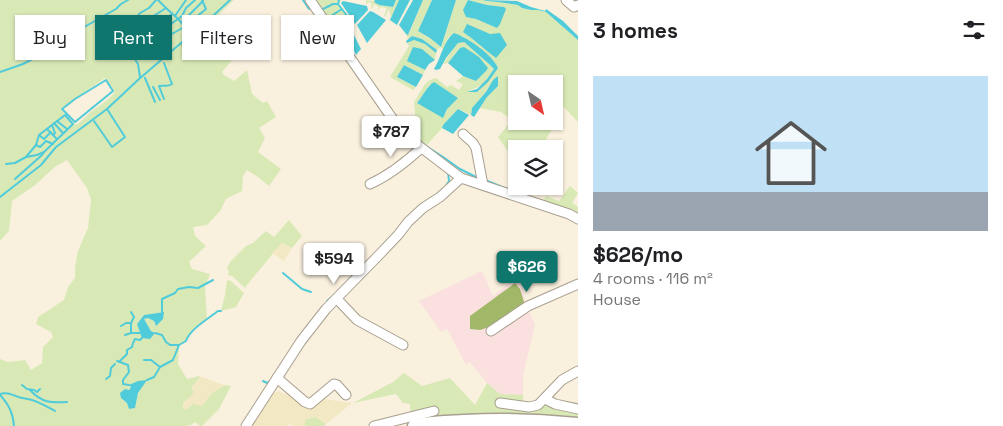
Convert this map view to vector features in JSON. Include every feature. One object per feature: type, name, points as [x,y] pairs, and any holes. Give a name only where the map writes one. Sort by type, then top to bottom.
[{"type":"highway","points":[[414,426],[476,420],[532,420],[578,424]]},
{"type":"street","points":[[310,0],[401,131],[421,148],[461,178],[569,214],[578,219]]},
{"type":"street","points":[[566,0],[574,6],[578,5]]},
{"type":"street","points":[[463,134],[476,148],[484,185]]},
{"type":"street","points":[[370,184],[404,164],[421,148]]},
{"type":"street","points":[[246,426],[301,341],[326,309],[378,257],[408,222],[461,178]]},
{"type":"street","points":[[491,331],[528,306],[578,284]]},
{"type":"street","points":[[336,299],[357,320],[403,345]]},
{"type":"street","points":[[500,403],[529,407],[538,405],[562,380],[578,371]]},
{"type":"street","points":[[277,378],[305,402],[310,404],[334,384],[346,395]]},
{"type":"street","points":[[544,400],[578,409]]},
{"type":"street","points":[[374,426],[434,411]]},
{"type":"shaded area","points":[[482,271],[493,296],[515,279],[523,288],[525,305],[535,324],[523,376],[523,395],[500,394],[487,383],[470,362],[466,365],[447,329],[441,332],[419,301]]},
{"type":"green space","points":[[0,0],[234,0],[220,15],[182,15],[182,60],[232,60],[222,72],[234,81],[247,70],[252,94],[263,103],[267,101],[276,117],[259,128],[265,138],[258,152],[281,169],[269,186],[247,170],[243,176],[242,191],[226,199],[220,211],[207,225],[193,227],[195,236],[206,246],[189,262],[192,269],[210,274],[205,287],[207,319],[196,327],[186,341],[179,345],[178,364],[187,379],[199,376],[199,379],[192,387],[194,394],[183,403],[186,410],[193,403],[202,406],[211,394],[224,385],[231,386],[219,409],[202,426],[195,422],[186,426],[0,426],[0,359],[8,362],[25,360],[31,370],[42,363],[43,347],[53,337],[51,332],[36,324],[38,317],[64,300],[68,287],[75,278],[78,251],[88,228],[91,200],[87,188],[67,160],[56,166],[34,186],[12,201],[9,231],[0,241]],"holes":[[[105,78],[115,92],[76,125],[60,109]],[[163,312],[155,325],[154,321],[148,318],[144,319],[151,331],[137,324],[144,315]],[[146,380],[138,393],[135,408],[129,409],[127,403],[121,398],[131,387]]]},
{"type":"green space","points":[[314,0],[341,0],[338,4],[345,15],[325,15]]},
{"type":"green space","points":[[366,0],[375,0],[374,2],[379,5],[393,7],[396,0],[399,0],[391,18],[389,9],[385,17],[387,8],[381,7],[377,11],[379,7],[374,4],[372,9],[372,3],[368,2],[366,5]]},
{"type":"green space","points":[[423,0],[432,0],[418,31],[441,47],[437,50],[422,39],[412,36],[408,39],[406,34],[409,34]]},
{"type":"green space","points":[[456,0],[468,0],[483,0],[498,2],[546,12],[578,40],[578,122],[563,106],[563,75],[508,75],[508,117],[501,112],[480,108],[487,97],[498,86],[497,77],[472,108],[471,115],[458,109],[425,147],[409,133],[416,124],[414,102],[425,84],[436,78],[447,87],[451,85],[459,90],[463,84],[456,81],[463,76],[476,81],[460,48],[448,63],[443,64],[458,42],[464,42],[494,69],[481,85],[469,90],[478,92],[498,68],[464,37],[449,36],[443,50],[441,47]],"holes":[[[468,0],[504,7],[497,28],[466,17]],[[463,32],[490,34],[484,49]],[[429,85],[447,109],[446,113],[417,103]]]},
{"type":"green space","points":[[414,40],[425,44],[436,53],[435,60],[423,51],[408,61],[425,70],[423,75],[404,65],[397,77],[416,87],[413,90],[390,77],[409,46],[407,43]]},
{"type":"green space","points":[[508,125],[508,130],[552,130],[546,140],[508,140],[508,151],[498,137]]},
{"type":"green space","points":[[570,186],[578,193],[572,203],[578,207],[578,214],[543,201],[546,196],[559,201]]},
{"type":"green space","points":[[289,220],[302,236],[292,248],[282,243],[245,288],[232,276],[228,275],[227,268],[230,262],[246,246],[253,243],[266,231],[274,237]]},
{"type":"green space","points":[[227,280],[231,281],[244,293],[236,307],[221,311],[225,295]]},
{"type":"green space","points":[[515,283],[520,289],[525,305],[486,328],[480,330],[470,329],[470,316]]},
{"type":"green space","points":[[404,373],[422,386],[450,378],[475,405],[487,383],[500,394],[523,395],[524,412],[542,404],[551,394],[556,401],[578,403],[578,419],[523,413],[432,418],[411,422],[410,404],[403,403],[396,394],[353,403],[393,382]]},
{"type":"green space","points":[[316,417],[326,424],[324,426],[305,426],[305,419]]},
{"type":"sand","points":[[282,243],[292,248],[284,261],[272,253]]},
{"type":"sand","points":[[199,376],[224,385],[211,394],[202,406],[193,404],[186,410],[183,408],[183,403],[193,394],[192,387],[199,379]]},
{"type":"sand","points":[[278,391],[352,403],[326,424],[316,417],[305,419],[305,426],[293,426],[290,424],[286,426],[252,426],[273,394]]},
{"type":"water","points":[[375,0],[396,0],[393,7],[379,5],[374,2]]},
{"type":"water","points":[[399,0],[410,0],[397,25],[390,20]]},
{"type":"water","points":[[413,0],[423,0],[408,35],[399,25]]},
{"type":"water","points":[[432,0],[456,0],[441,47],[418,31]]},
{"type":"water","points":[[468,0],[504,7],[506,9],[497,28],[466,17],[463,10]]},
{"type":"water","points":[[483,0],[517,1],[545,11],[546,9],[563,21],[578,36],[578,40],[546,12],[522,8],[518,5]]},
{"type":"water","points":[[343,1],[367,6],[368,10],[355,24],[354,15],[349,15],[341,3]]},
{"type":"water","points":[[370,11],[386,20],[367,43],[357,25]]},
{"type":"water","points":[[467,24],[490,34],[500,33],[507,45],[496,58],[463,32]]},
{"type":"water","points":[[454,33],[479,47],[491,57],[498,68],[488,82],[477,92],[467,92],[477,89],[494,69],[464,42],[458,43],[440,69],[434,69],[448,40]]},
{"type":"water","points":[[354,35],[361,49],[356,55],[354,51]]},
{"type":"water","points":[[412,36],[422,39],[437,50],[436,53],[425,44],[414,40],[407,43],[406,41]]},
{"type":"water","points":[[413,47],[422,49],[435,60],[425,70],[407,61]]},
{"type":"water","points":[[464,47],[479,57],[488,68],[476,81],[463,76],[448,63],[460,48]]},
{"type":"water","points":[[404,65],[423,75],[416,87],[397,77]]},
{"type":"water","points":[[498,76],[498,86],[487,97],[474,117],[471,115],[472,108]]},
{"type":"water","points":[[434,82],[458,98],[447,109],[443,118],[417,103]]},
{"type":"water","points":[[458,109],[469,115],[453,134],[442,128]]},
{"type":"water","points":[[164,312],[163,319],[156,326],[154,321],[148,318],[144,319],[151,331],[155,333],[150,339],[142,338],[137,324],[144,315]]},
{"type":"water","points":[[147,380],[138,393],[135,408],[129,409],[127,403],[121,398],[120,393],[125,389],[129,390],[131,387],[129,385]]},
{"type":"waterway","points":[[0,72],[23,64],[65,42],[79,30],[128,0]]},
{"type":"waterway","points":[[140,77],[138,64],[128,47],[135,36],[133,33],[133,22],[140,13],[149,8],[156,0]]},
{"type":"waterway","points":[[158,0],[166,8]]},
{"type":"waterway","points":[[175,16],[186,0]]},
{"type":"waterway","points":[[172,23],[182,16],[186,8],[195,0]]},
{"type":"waterway","points":[[172,34],[206,9],[202,0]]},
{"type":"waterway","points":[[0,197],[41,165],[56,147],[107,109],[230,0]]},
{"type":"waterway","points":[[303,0],[309,9]]},
{"type":"waterway","points":[[339,0],[338,4],[346,15]]},
{"type":"waterway","points":[[189,15],[203,1]]},
{"type":"waterway","points":[[323,9],[337,4]]},
{"type":"waterway","points":[[155,15],[166,8],[182,23]]},
{"type":"waterway","points":[[333,15],[342,9]]},
{"type":"waterway","points":[[164,63],[172,84],[159,86],[164,99]]},
{"type":"waterway","points":[[145,78],[155,102]]},
{"type":"waterway","points":[[106,80],[113,91],[75,122],[62,109],[106,80]]},
{"type":"waterway","points":[[153,87],[160,100]]},
{"type":"waterway","points":[[94,121],[112,147],[125,137],[107,109]]},
{"type":"waterway","points":[[15,179],[73,124],[65,115],[39,135],[36,145],[26,157]]},
{"type":"waterway","points":[[57,121],[67,129]]},
{"type":"waterway","points":[[54,123],[63,133]]},
{"type":"waterway","points":[[52,125],[55,133],[53,135]]},
{"type":"waterway","points":[[47,129],[57,139]]},
{"type":"waterway","points":[[415,130],[416,137],[422,143]]},
{"type":"waterway","points":[[39,135],[44,139],[51,132]]},
{"type":"waterway","points":[[410,134],[414,137]]},
{"type":"waterway","points":[[404,140],[415,150]]},
{"type":"waterway","points":[[36,145],[40,147],[46,141],[53,144]]},
{"type":"waterway","points":[[426,146],[460,169],[478,178]]},
{"type":"waterway","points":[[6,164],[15,163],[26,157],[44,152]]},
{"type":"waterway","points":[[446,186],[449,181],[448,172]]},
{"type":"waterway","points":[[485,180],[508,189]]},
{"type":"waterway","points":[[283,273],[302,289],[311,292]]},
{"type":"waterway","points":[[162,312],[162,299],[175,293],[178,289],[198,288],[213,280]]},
{"type":"waterway","points":[[327,301],[332,297]]},
{"type":"waterway","points":[[155,333],[162,335],[170,345],[179,345],[186,341],[191,332],[200,324],[218,311],[221,311]]},
{"type":"waterway","points":[[131,312],[134,317],[131,323],[131,333]]},
{"type":"waterway","points":[[121,326],[131,323]]},
{"type":"waterway","points":[[125,335],[140,333]]},
{"type":"waterway","points":[[119,362],[127,354],[127,350],[132,347],[135,339],[140,340],[142,338]]},
{"type":"waterway","points":[[147,380],[154,377],[160,367],[173,360],[179,345]]},
{"type":"waterway","points":[[144,360],[151,360],[160,367]]},
{"type":"waterway","points":[[117,361],[128,365],[129,372],[123,380],[123,384],[129,385]]},
{"type":"waterway","points":[[106,379],[110,376],[111,368],[115,364]]},
{"type":"waterway","points":[[263,381],[267,383],[271,380]]},
{"type":"waterway","points":[[22,385],[27,389],[37,392],[40,389]]},
{"type":"waterway","points":[[30,390],[43,400],[67,402]]},
{"type":"waterway","points":[[0,394],[4,393],[32,400],[55,411]]},
{"type":"waterway","points":[[0,395],[10,409],[14,426]]}]
